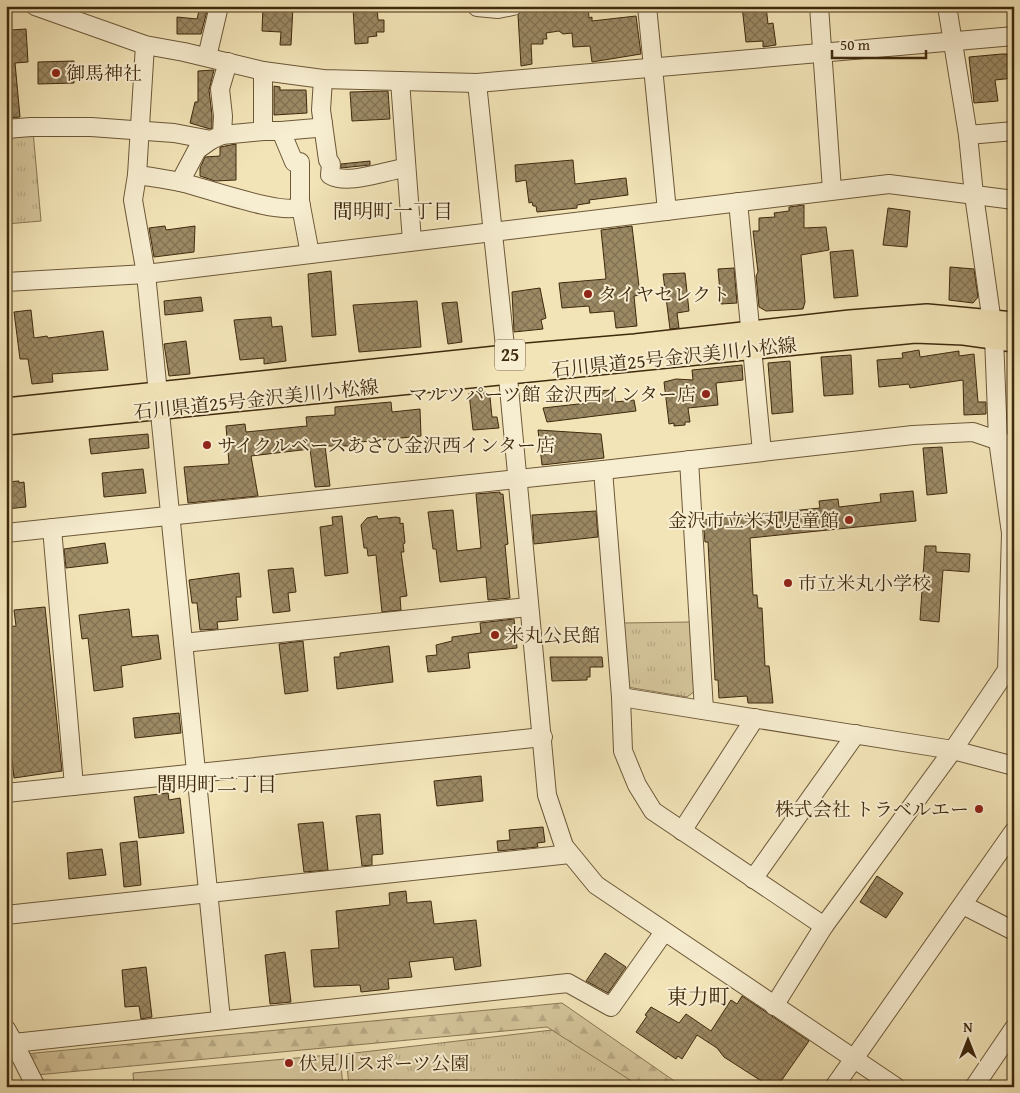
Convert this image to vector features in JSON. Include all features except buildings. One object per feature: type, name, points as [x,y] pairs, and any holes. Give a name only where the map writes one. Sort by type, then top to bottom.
[{"type":"main road","name":"石川県道25号金沢美川小松線","points":[[6,424],[158,401],[507,364],[752,341],[850,321],[927,316],[1000,332],[1014,323]]},
{"type":"main road","name":"石川県道25号金沢美川小松線","points":[[6,408],[158,401]]},
{"type":"street","points":[[35,6],[76,13],[145,45],[263,71],[323,79],[477,83],[1014,36]]},
{"type":"street","points":[[207,58],[219,6]]},
{"type":"street","points":[[477,6],[498,9],[513,6]]},
{"type":"street","points":[[647,6],[667,211]]},
{"type":"street","points":[[819,6],[832,190]]},
{"type":"street","points":[[774,1006],[824,926],[953,750],[1007,670],[1012,550],[1000,332],[974,195],[968,135],[948,6]]},
{"type":"street","points":[[145,45],[137,175],[133,200],[146,274],[221,1020]]},
{"type":"street","points":[[180,182],[197,150],[217,138],[223,116],[220,89],[228,62]]},
{"type":"street","points":[[263,71],[263,131]]},
{"type":"street","points":[[323,79],[323,123],[328,160],[331,164],[330,175],[336,178],[368,176],[406,168]]},
{"type":"street","points":[[400,81],[412,241]]},
{"type":"street","points":[[477,83],[507,364],[516,478],[543,737],[547,795],[564,846],[596,885],[896,1087]]},
{"type":"street","points":[[6,129],[31,126],[140,130],[217,138],[263,131],[316,128],[323,123]]},
{"type":"street","points":[[281,131],[294,162],[324,162],[328,160]]},
{"type":"street","points":[[968,135],[1014,131]]},
{"type":"street","points":[[300,162],[301,206],[310,254]]},
{"type":"street","points":[[137,175],[180,182],[278,208],[297,208],[301,206]]},
{"type":"street","points":[[6,282],[146,274],[889,184],[1014,200]]},
{"type":"street","points":[[738,202],[762,452]]},
{"type":"street","points":[[6,533],[947,432],[973,432],[1006,443]]},
{"type":"street","points":[[688,460],[704,710]]},
{"type":"street","points":[[603,470],[621,697],[623,751],[637,785],[653,811],[824,926]]},
{"type":"street","points":[[52,528],[74,786]]},
{"type":"street","points":[[182,643],[528,607]]},
{"type":"street","points":[[621,697],[953,750],[1014,766]]},
{"type":"street","points":[[682,831],[755,718]]},
{"type":"street","points":[[753,879],[856,734]]},
{"type":"street","points":[[6,793],[543,737]]},
{"type":"street","points":[[834,1087],[1014,831]]},
{"type":"street","points":[[6,915],[570,854]]},
{"type":"street","points":[[963,905],[1014,931]]},
{"type":"street","points":[[36,1087],[10,1036],[221,1020],[568,983],[611,1007],[664,932]]},
{"type":"street","points":[[974,1087],[1011,1039]]},
{"type":"green space","points":[[33,131],[41,221],[6,224],[6,134]]},
{"type":"green space","points":[[691,622],[695,691],[687,697],[627,687],[623,623]]},
{"type":"green space","points":[[562,1003],[683,1087],[641,1087],[547,1027],[36,1075],[25,1054]]},
{"type":"green space","points":[[561,1029],[639,1075],[635,1087],[349,1087],[346,1054]]},
{"type":"green space","name":"伏見川スポーツ公園","points":[[340,1054],[343,1087],[134,1087],[133,1073]]},
{"type":"place","name":"御馬神社","points":[[56,73]]},
{"type":"place","name":"タイヤセレクト","points":[[588,294]]},
{"type":"place","name":"マルツパーツ館 金沢西インター店","points":[[706,394]]},
{"type":"place","name":"サイクルベースあさひ金沢西インター店","points":[[207,445]]},
{"type":"place","name":"金沢市立米丸児童館","points":[[849,520]]},
{"type":"place","name":"市立米丸小学校","points":[[788,583]]},
{"type":"place","name":"米丸公民館","points":[[495,635]]},
{"type":"place","name":"株式会社 トラベルエー","points":[[979,809]]},
{"type":"place","name":"伏見川スポーツ公園","points":[[289,1063]]},
{"type":"district","name":"間明町一丁目","points":[[393,211]]},
{"type":"district","name":"間明町二丁目","points":[[217,784]]},
{"type":"district","name":"東力町","points":[[698,997]]}]
